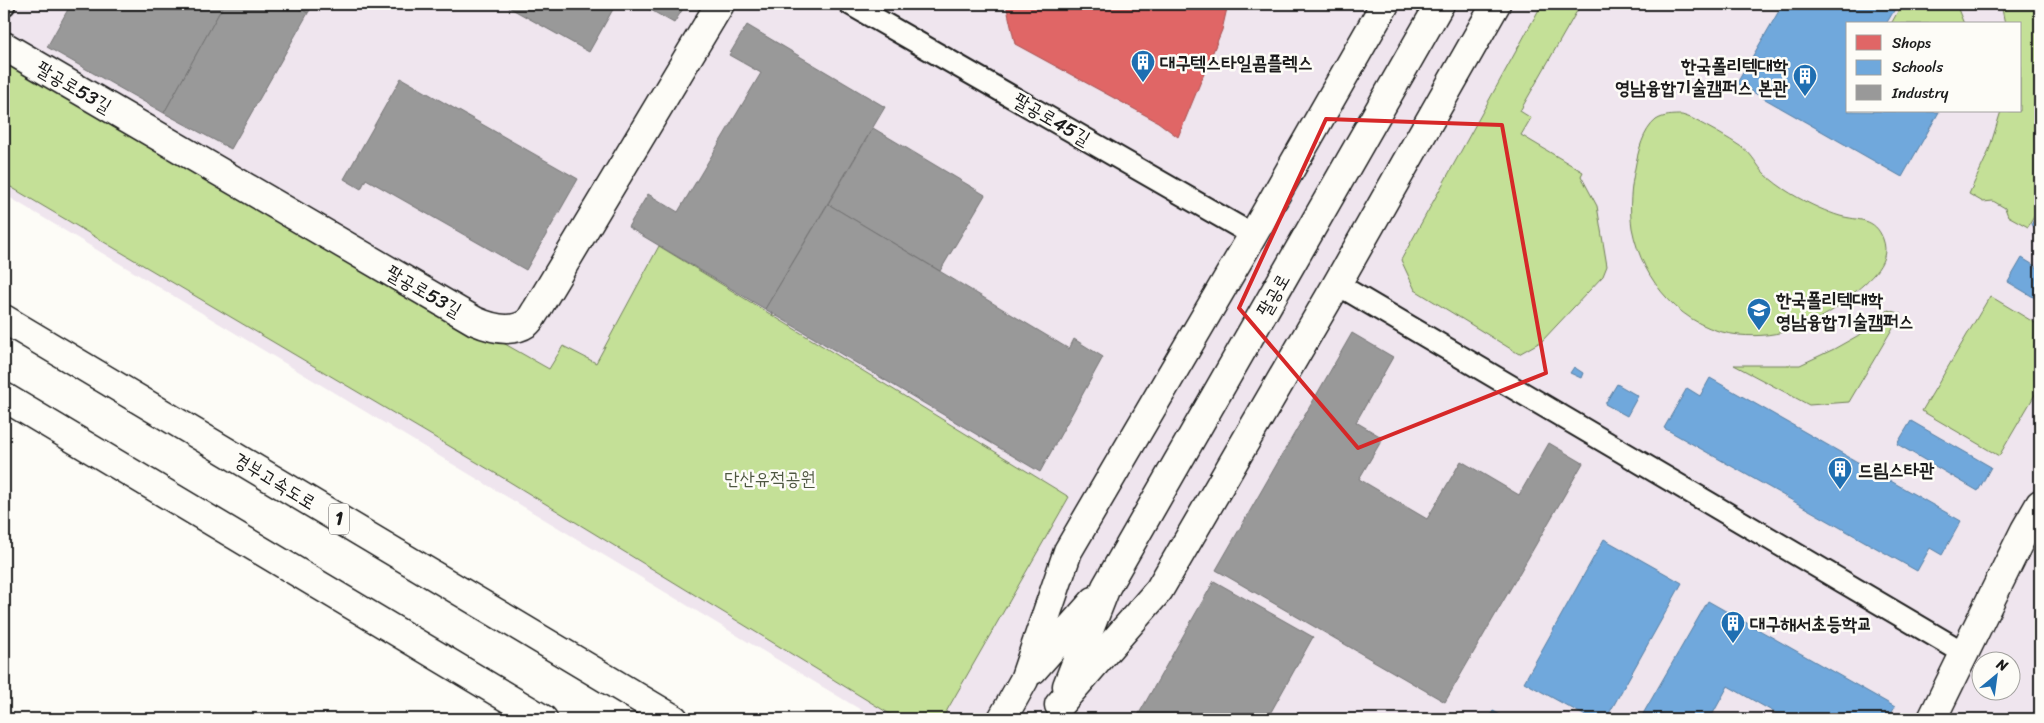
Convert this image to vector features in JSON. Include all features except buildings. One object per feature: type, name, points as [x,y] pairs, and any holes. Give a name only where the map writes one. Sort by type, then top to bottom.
[{"type":"main road","name":"팔공로53길","points":[[4,46],[475,321],[493,329],[509,329],[527,323],[537,310],[720,4]]},
{"type":"main road","points":[[1002,719],[1024,680],[1068,551],[1253,235],[1385,4]]},
{"type":"main road","name":"팔공로","points":[[1106,587],[1440,4]]},
{"type":"main road","points":[[1055,712],[1159,590],[1337,284],[1496,4]]},
{"type":"main road","name":"경부고속도로","points":[[4,319],[674,719]]},
{"type":"main road","points":[[4,397],[543,719]]},
{"type":"main road","points":[[1932,719],[2040,504]]},
{"type":"main road","points":[[1024,680],[1106,587]]},
{"type":"main road","points":[[1055,712],[1106,587]]},
{"type":"street","name":"팔공로45길","points":[[850,4],[1253,235]]},
{"type":"street","points":[[1337,284],[1964,653]]},
{"type":"highlighted area","points":[[1326,119],[1502,125],[1546,373],[1358,448],[1239,308]]},
{"type":"shaded area","points":[[4,4],[2040,4],[2040,719],[876,719],[4,194]]},
{"type":"green space","points":[[1542,4],[1581,4],[1520,111],[1531,118],[1521,135],[1583,172],[1581,176],[1597,206],[1607,266],[1603,276],[1542,341],[1519,354],[1415,290],[1401,260]]},
{"type":"green space","points":[[1902,4],[1956,4],[1963,22],[1892,22]]},
{"type":"green space","points":[[2001,4],[2033,4],[2040,15],[2040,206],[2028,227],[2008,216],[2005,208],[1993,201],[1983,202],[1969,194],[1988,153],[2001,112],[2022,112],[2022,22],[2005,22]]},
{"type":"green space","name":"단산유적공원","points":[[4,60],[549,369],[563,346],[596,363],[659,246],[1069,497],[942,719],[898,719],[505,479],[4,183]]},
{"type":"green space","points":[[1682,115],[1704,125],[1743,148],[1750,154],[1762,171],[1783,189],[1812,205],[1840,216],[1866,221],[1876,227],[1883,239],[1885,248],[1884,257],[1875,273],[1836,308],[1810,323],[1783,332],[1754,336],[1739,335],[1719,331],[1700,324],[1683,313],[1668,300],[1655,284],[1637,248],[1631,220],[1632,183],[1636,162],[1648,129],[1659,118]]},
{"type":"green space","points":[[1990,296],[2040,326],[2040,386],[1999,456],[1922,411]]},
{"type":"green space","points":[[1888,310],[1901,314],[1849,402],[1809,405],[1734,365],[1800,365],[1866,331]]},
{"type":"place","name":"대구텍스타일콤플렉스","points":[[1143,83]]},
{"type":"place","name":"한국폴리텍대학 영남융합기술캠퍼스 본관","points":[[1805,97]]},
{"type":"place","name":"한국폴리텍대학 영남융합기술캠퍼스","points":[[1759,331]]},
{"type":"place","name":"드림스타관","points":[[1840,490]]},
{"type":"place","name":"대구해서초등학교","points":[[1733,644]]}]
